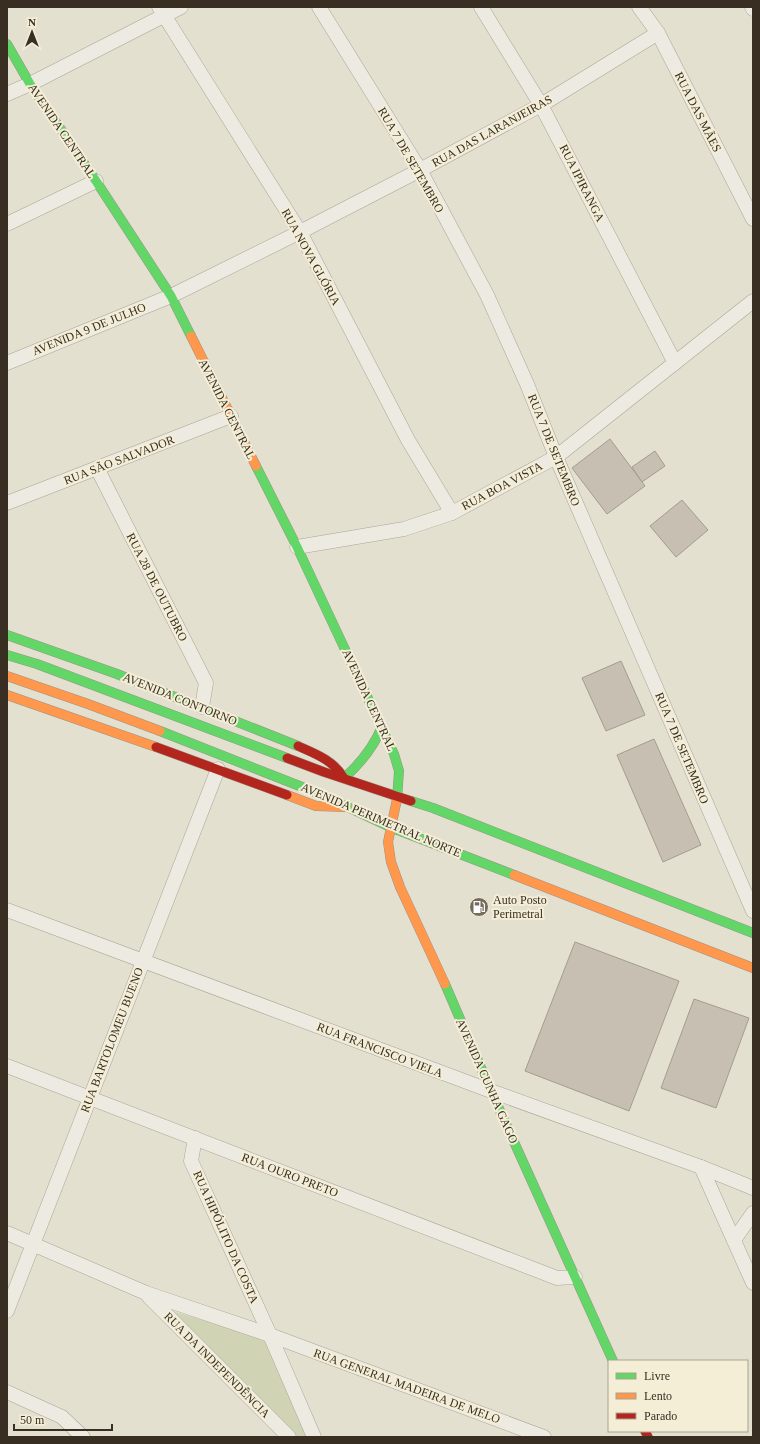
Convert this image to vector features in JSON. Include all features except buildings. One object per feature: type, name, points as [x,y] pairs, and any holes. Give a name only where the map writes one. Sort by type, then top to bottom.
[{"type":"main road","name":"AVENIDA CENTRAL","points":[[7,44],[30,84],[96,181],[171,296],[297,547],[382,727],[394,754],[399,771],[398,796]]},
{"type":"main road","name":"AVENIDA CONTORNO","points":[[7,635],[117,674],[315,752],[333,762],[340,769],[344,778]]},
{"type":"main road","name":"AVENIDA PERIMETRAL NORTE","points":[[7,655],[37,664],[324,772],[398,796],[469,822],[753,933]]},
{"type":"main road","name":"AVENIDA PERIMETRAL NORTE","points":[[7,676],[83,702],[233,759],[320,794],[390,827],[753,968]]},
{"type":"main road","points":[[7,695],[218,769],[316,806],[346,807]]},
{"type":"main road","points":[[344,778],[366,758],[374,747],[382,727]]},
{"type":"main road","name":"AVENIDA CUNHA GAGO","points":[[398,796],[390,827],[388,842],[391,862],[400,887],[445,984],[491,1092],[613,1360]]},
{"type":"street","points":[[7,94],[30,84],[162,11],[181,7]]},
{"type":"street","name":"RUA 7 DE SETEMBRO","points":[[319,7],[420,170],[487,295],[527,384],[556,457],[753,911]]},
{"type":"street","name":"RUA IPIRANGA","points":[[481,7],[541,105],[675,363]]},
{"type":"street","name":"RUA DAS MÃES","points":[[639,7],[658,33],[753,219]]},
{"type":"street","name":"RUA NOVA GLÓRIA","points":[[162,11],[300,232],[408,440],[452,513]]},
{"type":"street","name":"RUA DAS LARANJEIRAS","points":[[171,296],[300,232],[541,105],[658,33]]},
{"type":"street","points":[[7,224],[96,181]]},
{"type":"street","name":"AVENIDA 9 DE JULHO","points":[[7,362],[171,296]]},
{"type":"street","name":"RUA BOA VISTA","points":[[297,547],[404,529],[452,513],[556,457],[753,301]]},
{"type":"street","name":"RUA SÃO SALVADOR","points":[[7,503],[231,416]]},
{"type":"street","name":"RUA 28 DE OUTUBRO","points":[[97,468],[206,683],[202,707]]},
{"type":"street","name":"RUA BARTOLOMEU BUENO","points":[[7,1311],[218,769]]},
{"type":"street","name":"RUA FRANCISCO VIELA","points":[[7,910],[491,1092],[701,1167],[753,1188]]},
{"type":"street","name":"RUA OURO PRETO","points":[[7,1066],[557,1278],[575,1277]]},
{"type":"street","name":"RUA HIPÓLITO DA COSTA","points":[[195,1138],[191,1161],[270,1335]]},
{"type":"street","points":[[701,1167],[753,1283]]},
{"type":"street","points":[[734,1240],[753,1213]]},
{"type":"street","name":"RUA DA INDEPENDÊNCIA","points":[[7,1233],[146,1293],[270,1335]]},
{"type":"street","name":"RUA DA INDEPENDÊNCIA","points":[[146,1293],[289,1437]]},
{"type":"street","points":[[270,1335],[314,1437]]},
{"type":"street","name":"RUA GENERAL MADEIRA DE MELO","points":[[270,1335],[544,1437]]},
{"type":"street","points":[[7,1392],[62,1417],[83,1437]]},
{"type":"green space","points":[[175,1312],[267,1339],[308,1437],[296,1437]]},
{"type":"traffic: fast","points":[[7,44],[30,84],[96,181],[171,296],[191,336]]},
{"type":"traffic: fast","points":[[256,466],[297,547],[394,754],[399,771],[397,799]]},
{"type":"traffic: fast","points":[[7,635],[117,674],[298,746]]},
{"type":"traffic: fast","points":[[7,655],[37,664],[287,758]]},
{"type":"traffic: fast","points":[[344,778],[366,755],[375,742],[382,727]]},
{"type":"traffic: fast","points":[[160,731],[320,794],[390,827],[514,875]]},
{"type":"traffic: fast","points":[[411,801],[433,808],[753,933]]},
{"type":"traffic: fast","points":[[445,984],[491,1091],[613,1360]]},
{"type":"traffic: slow","points":[[191,336],[256,466]]},
{"type":"traffic: slow","points":[[7,676],[160,731]]},
{"type":"traffic: slow","points":[[7,695],[156,747]]},
{"type":"traffic: slow","points":[[287,795],[316,806],[346,807]]},
{"type":"traffic: slow","points":[[397,799],[388,842],[391,862],[400,887],[445,984]]},
{"type":"traffic: slow","points":[[514,875],[753,968]]},
{"type":"traffic: jam","points":[[298,746],[329,762],[344,778]]},
{"type":"traffic: jam","points":[[156,747],[287,795]]},
{"type":"traffic: jam","points":[[287,758],[411,801]]},
{"type":"traffic: jam","points":[[646,1432],[648,1437]]},
{"type":"place","name":"Auto Posto Perimetral","points":[[479,907]]}]
